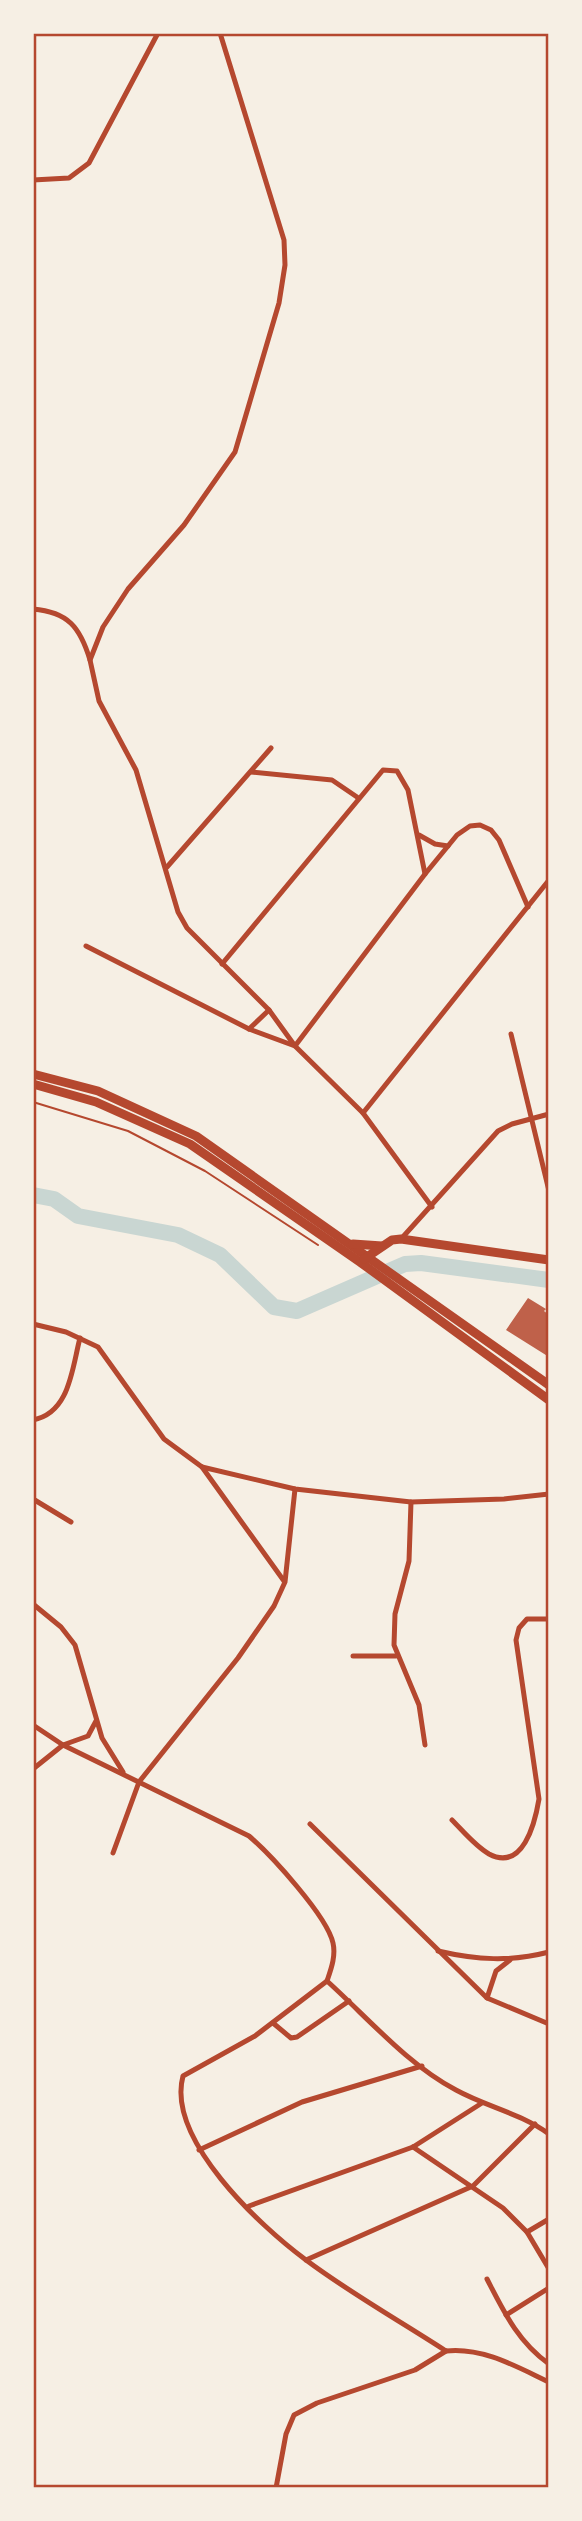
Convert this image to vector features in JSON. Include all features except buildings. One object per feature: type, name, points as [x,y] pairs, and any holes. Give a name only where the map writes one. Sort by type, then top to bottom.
[{"type":"main road","points":[[33,1074],[98,1091],[196,1136],[350,1244],[367,1262]]},
{"type":"main road","points":[[33,1084],[96,1101],[190,1144],[367,1262],[548,1399]]},
{"type":"main road","points":[[350,1244],[382,1246],[401,1239],[549,1260]]},
{"type":"main road","points":[[367,1262],[382,1246]]},
{"type":"main road","points":[[397,1284],[549,1385]]},
{"type":"street","points":[[33,180],[69,178],[89,163],[158,33]]},
{"type":"street","points":[[90,660],[103,627],[128,589],[184,526],[234,452],[280,294],[284,240],[220,33]]},
{"type":"street","points":[[33,609],[53,610],[63,615],[82,639],[90,660],[99,701],[136,770],[178,912],[187,928],[269,1010],[295,1046],[363,1113],[432,1208]]},
{"type":"street","points":[[166,867],[271,748]]},
{"type":"street","points":[[222,964],[357,797],[383,770],[397,771],[408,790],[425,874]]},
{"type":"street","points":[[251,772],[332,780],[357,797]]},
{"type":"street","points":[[295,1046],[425,874],[448,846],[470,826],[481,825],[491,830],[499,840],[528,906]]},
{"type":"street","points":[[419,834],[435,844],[448,846]]},
{"type":"street","points":[[363,1113],[549,880]]},
{"type":"street","points":[[86,946],[249,1029],[295,1046]]},
{"type":"street","points":[[249,1029],[269,1010]]},
{"type":"street","points":[[512,1034],[549,1191]]},
{"type":"street","points":[[401,1239],[432,1208],[498,1131],[531,1117],[549,1114]]},
{"type":"street","points":[[33,1324],[80,1338],[106,1354],[164,1438],[202,1467],[285,1582]]},
{"type":"street","points":[[33,1420],[55,1411],[64,1396],[80,1338]]},
{"type":"street","points":[[202,1467],[295,1489],[411,1502],[504,1499],[549,1494]]},
{"type":"street","points":[[113,1853],[139,1782],[238,1658],[274,1606],[285,1582],[295,1489]]},
{"type":"street","points":[[33,1499],[71,1522]]},
{"type":"street","points":[[411,1502],[409,1561],[395,1614],[396,1656],[419,1705],[425,1745]]},
{"type":"street","points":[[33,1604],[61,1627],[75,1645],[96,1721],[109,1751],[123,1772]]},
{"type":"street","points":[[452,1820],[486,1853],[500,1859],[512,1857],[523,1847],[536,1818],[539,1799],[516,1640],[519,1628],[527,1619],[549,1619]]},
{"type":"street","points":[[353,1656],[396,1656]]},
{"type":"street","points":[[33,1769],[63,1745],[88,1736],[96,1721]]},
{"type":"street","points":[[33,1725],[63,1745],[123,1772],[249,1836],[270,1855],[330,1934],[334,1955],[327,1981],[254,2036],[183,2076],[181,2097],[199,2150],[248,2206],[306,2260],[446,2351]]},
{"type":"street","points":[[310,1824],[435,1950],[487,1998],[549,2024]]},
{"type":"street","points":[[435,1950],[474,1959],[510,1960],[549,1952]]},
{"type":"street","points":[[487,1998],[496,1970],[510,1960]]},
{"type":"street","points":[[327,1981],[422,2066],[454,2090],[535,2124],[549,2134]]},
{"type":"street","points":[[273,2022],[291,2038],[297,2037],[349,2001]]},
{"type":"street","points":[[199,2150],[302,2102],[422,2066]]},
{"type":"street","points":[[248,2206],[413,2147],[482,2102]]},
{"type":"street","points":[[306,2260],[473,2186],[535,2124]]},
{"type":"street","points":[[413,2147],[503,2207],[527,2232],[549,2269]]},
{"type":"street","points":[[527,2232],[549,2219]]},
{"type":"street","points":[[487,2279],[506,2315],[530,2350],[549,2364]]},
{"type":"street","points":[[506,2315],[549,2288]]},
{"type":"street","points":[[276,2488],[286,2434],[294,2415],[317,2403],[415,2370],[446,2351],[481,2353],[549,2382]]},
{"type":"path","points":[[33,1102],[128,1131],[205,1171],[323,1247]]},
{"type":"waterway","points":[[33,1195],[54,1199],[78,1216],[178,1235],[220,1255],[274,1307],[297,1311],[405,1264],[421,1263],[549,1280]]}]
